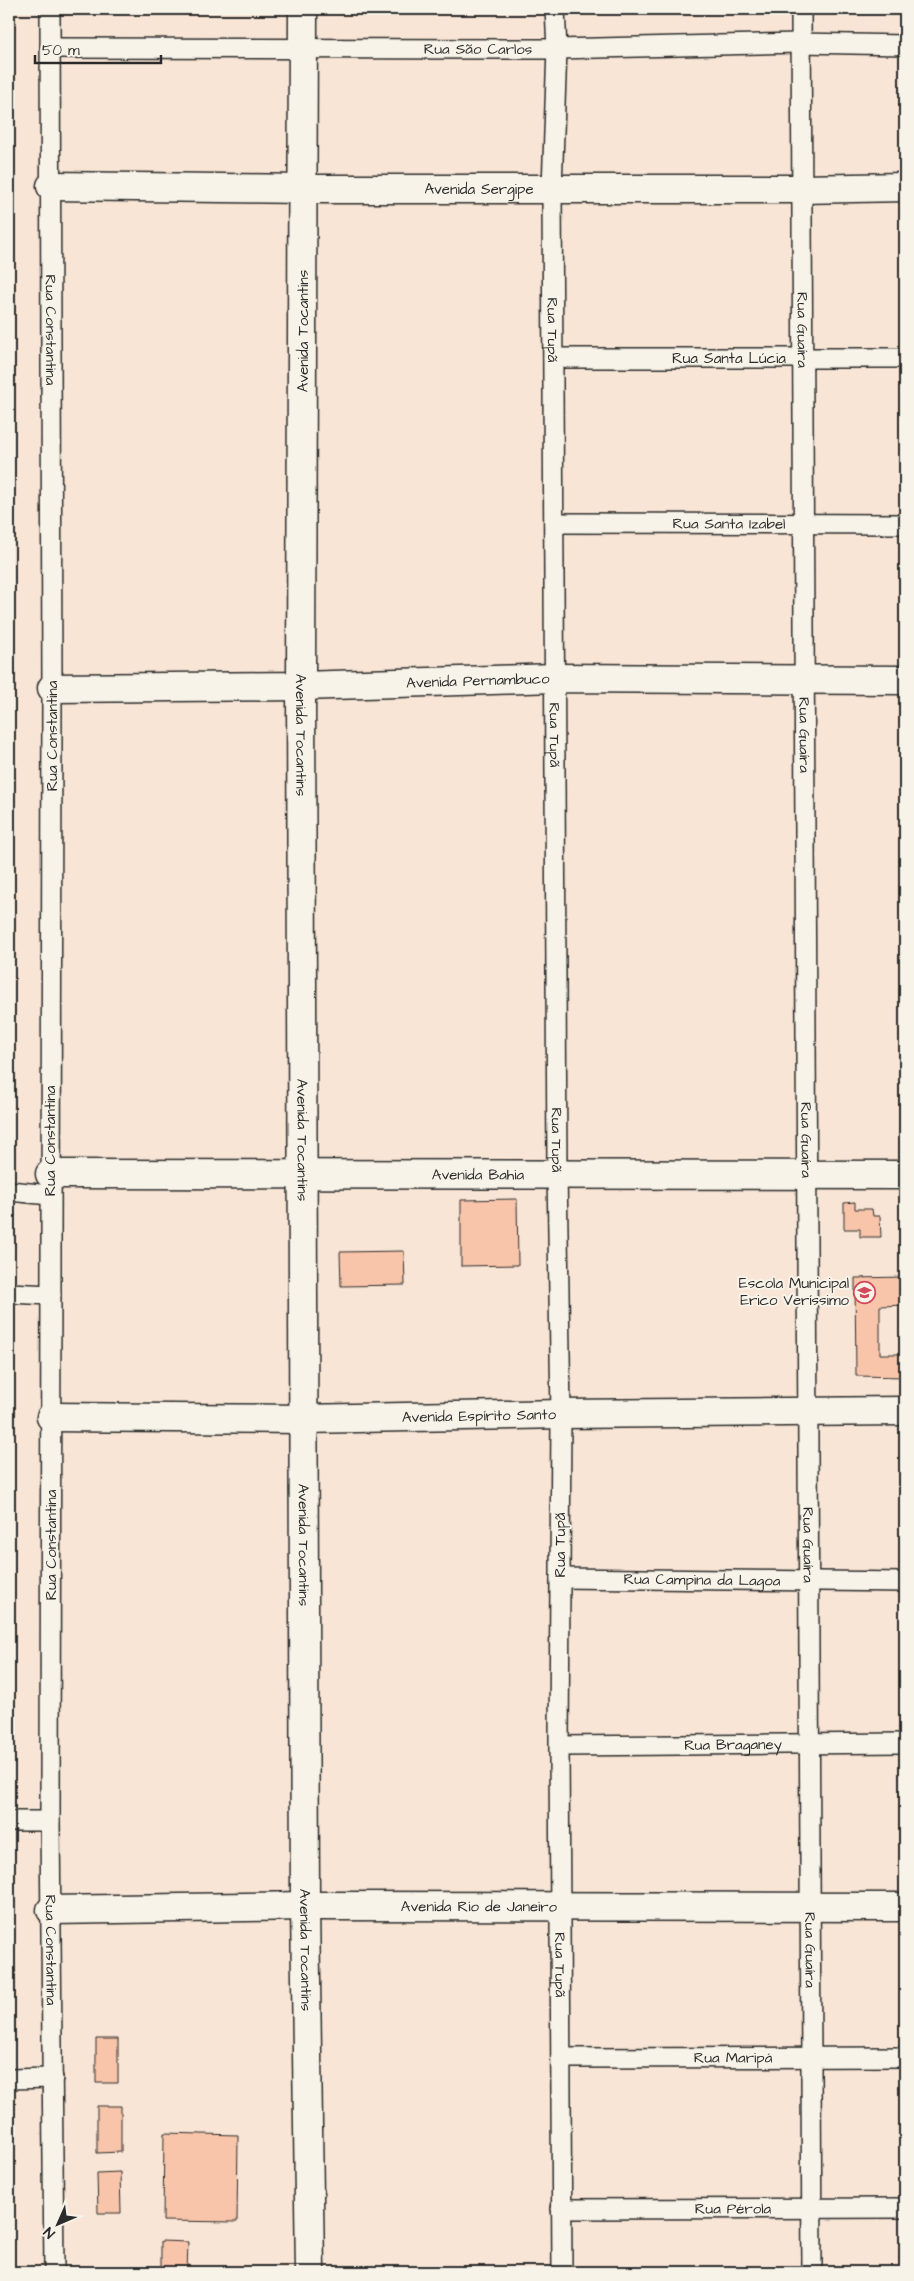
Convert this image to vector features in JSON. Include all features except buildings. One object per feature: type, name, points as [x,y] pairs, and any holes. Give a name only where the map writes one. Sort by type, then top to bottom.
[{"type":"street","name":"Rua Constantina","points":[[50,9],[52,688],[50,1821],[54,2272]]},
{"type":"street","name":"Avenida Tocantins","points":[[302,9],[304,49],[304,189],[301,686],[305,1906],[310,2272]]},
{"type":"street","name":"Rua Tupã","points":[[556,9],[552,188],[557,1173],[561,1414],[559,1746],[562,2272]]},
{"type":"street","name":"Rua Guaíra","points":[[801,9],[812,2272]]},
{"type":"street","name":"Rua São Carlos","points":[[50,48],[556,49],[800,43],[905,45]]},
{"type":"street","name":"Avenida Sergipe","points":[[51,186],[304,189],[801,189],[905,187]]},
{"type":"street","name":"Rua Santa Lúcia","points":[[554,358],[905,358]]},
{"type":"street","name":"Rua Santa Izabel","points":[[554,523],[905,524]]},
{"type":"street","name":"Avenida Pernambuco","points":[[52,688],[301,686],[555,678],[905,680]]},
{"type":"street","name":"Avenida Bahia","points":[[50,1184],[304,1175],[557,1173],[905,1175]]},
{"type":"street","points":[[9,1191],[50,1184]]},
{"type":"street","points":[[9,1293],[51,1295]]},
{"type":"street","name":"Avenida Espírito Santo","points":[[51,1417],[304,1418],[905,1411]]},
{"type":"street","name":"Rua Campina da Lagoa","points":[[560,1578],[905,1582]]},
{"type":"street","name":"Rua Braganey","points":[[559,1746],[905,1743]]},
{"type":"street","points":[[9,1821],[50,1821]]},
{"type":"street","name":"Avenida Rio de Janeiro","points":[[51,1910],[305,1906],[905,1906]]},
{"type":"street","name":"Rua Maripá","points":[[560,2058],[905,2057]]},
{"type":"street","points":[[9,2079],[53,2078]]},
{"type":"street","name":"Rua Pérola","points":[[561,2209],[905,2208]]},
{"type":"place","name":"Escola Municipal Erico Veríssimo","points":[[865,1292]]}]
